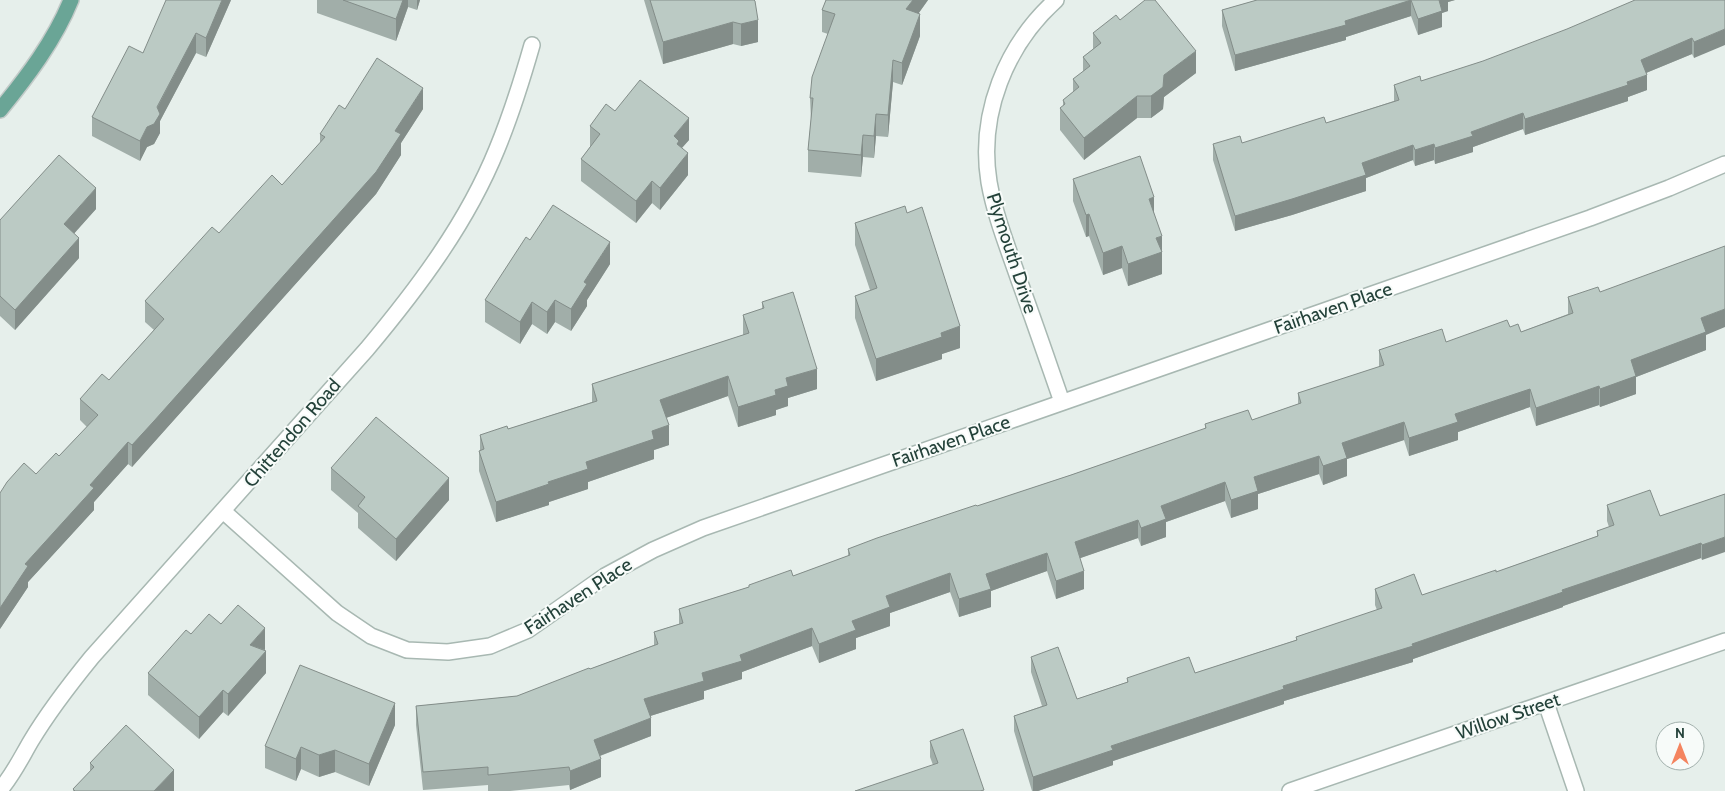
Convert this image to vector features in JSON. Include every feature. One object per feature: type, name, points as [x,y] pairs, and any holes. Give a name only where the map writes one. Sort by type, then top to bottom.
[{"type":"main road","points":[[0,110],[38,60],[71,0]]},
{"type":"street","name":"Plymouth Drive","points":[[1056,0],[1025,34],[1004,68],[991,108],[987,144],[989,180],[997,216],[1062,402]]},
{"type":"street","name":"Chittendon Road","points":[[0,790],[10,779],[31,742],[65,691],[92,657],[367,349],[405,303],[442,252],[471,203],[497,150],[516,98],[532,44]]},
{"type":"street","name":"Fairhaven Place","points":[[223,511],[337,613],[370,636],[407,650],[448,652],[490,646],[528,630],[605,576],[653,550],[694,532],[1590,218],[1725,164]]},
{"type":"street","name":"Willow Street","points":[[1290,791],[1725,641]]},
{"type":"street","points":[[1546,703],[1576,791]]},
{"type":"building","points":[[166,0],[222,0],[206,38],[196,33],[157,107],[160,114],[154,124],[147,127],[140,141],[92,117],[129,46],[143,53]]},
{"type":"building","points":[[343,0],[403,0],[396,19]]},
{"type":"building","points":[[650,0],[754,0],[758,20],[741,24],[733,22],[663,42]]},
{"type":"building","points":[[826,0],[913,0],[906,9],[920,14],[902,63],[893,60],[888,115],[876,114],[874,136],[863,135],[861,155],[808,150],[813,98],[810,98],[812,77],[835,14],[822,10]]},
{"type":"building","points":[[1145,0],[1155,0],[1196,51],[1164,75],[1163,87],[1151,96],[1137,96],[1084,138],[1060,108],[1065,104],[1063,100],[1079,87],[1073,79],[1090,66],[1083,57],[1101,43],[1093,33],[1116,15],[1120,20]]},
{"type":"building","points":[[1257,0],[1411,0],[1345,21],[1346,25],[1235,55],[1222,10]]},
{"type":"building","points":[[1411,0],[1439,0],[1442,11],[1418,19]]},
{"type":"building","points":[[1635,0],[1725,0],[1725,29],[1694,42],[1692,38],[1641,60],[1647,75],[1627,82],[1628,85],[1525,119],[1523,113],[1471,132],[1473,136],[1435,148],[1434,144],[1415,150],[1413,145],[1362,163],[1366,175],[1235,216],[1213,144],[1240,136],[1242,143],[1324,117],[1326,123],[1399,100],[1394,85],[1420,76],[1421,81],[1483,61],[1567,29]]},
{"type":"building","points":[[377,58],[423,88],[395,131],[401,134],[376,172],[154,421],[132,445],[128,442],[90,485],[94,488],[25,564],[28,566],[0,608],[0,493],[7,482],[24,463],[36,474],[56,453],[59,456],[98,415],[80,399],[102,374],[109,380],[164,319],[145,301],[212,227],[219,233],[272,175],[282,185],[325,137],[320,134],[339,105],[345,109]]},
{"type":"building","points":[[640,80],[689,118],[674,136],[679,141],[677,144],[688,153],[660,188],[652,181],[636,201],[581,159],[600,134],[590,126],[606,104],[615,111]]},
{"type":"building","points":[[59,155],[96,188],[64,224],[79,238],[15,310],[0,296],[0,220]]},
{"type":"building","points":[[1140,156],[1154,197],[1149,199],[1162,236],[1156,238],[1162,252],[1128,264],[1122,246],[1103,253],[1089,214],[1086,215],[1073,179]]},
{"type":"building","points":[[553,205],[610,242],[584,282],[587,284],[571,309],[555,300],[547,312],[532,302],[520,322],[485,300],[526,237],[530,240]]},
{"type":"building","points":[[905,206],[907,213],[922,207],[960,326],[941,333],[942,337],[876,359],[855,296],[877,288],[855,223]]},
{"type":"building","points":[[1725,246],[1725,309],[1701,318],[1706,332],[1631,360],[1636,376],[1600,389],[1599,386],[1536,408],[1530,389],[1455,414],[1458,422],[1409,438],[1404,422],[1342,443],[1347,458],[1323,466],[1319,456],[1254,477],[1258,491],[1231,500],[1225,482],[1161,506],[1166,519],[1141,528],[1138,520],[1075,542],[1084,571],[1056,581],[1047,553],[986,574],[991,589],[959,599],[950,573],[886,596],[890,607],[852,621],[856,630],[819,644],[812,628],[740,655],[742,661],[702,673],[704,681],[644,699],[651,718],[594,740],[601,759],[570,771],[569,767],[488,775],[488,767],[423,772],[416,706],[517,696],[658,644],[654,632],[683,623],[679,609],[749,587],[749,585],[791,570],[793,576],[850,555],[848,549],[877,538],[1071,475],[1206,428],[1205,424],[1248,410],[1252,420],[1301,403],[1298,393],[1384,365],[1379,350],[1442,329],[1446,342],[1507,320],[1510,327],[1518,324],[1521,332],[1573,313],[1568,297],[1598,287],[1600,292]]},
{"type":"building","points":[[793,292],[817,369],[786,378],[788,386],[775,390],[776,395],[738,407],[728,376],[660,400],[669,425],[652,431],[654,439],[586,462],[588,469],[496,502],[479,451],[484,449],[480,435],[507,426],[508,429],[597,401],[592,384],[749,333],[743,315],[764,308],[762,302]]},
{"type":"building","points":[[376,417],[449,478],[396,539],[358,506],[365,497],[331,468]]},
{"type":"building","points":[[1650,490],[1660,516],[1725,494],[1725,537],[1702,545],[1701,543],[1562,590],[1563,592],[1412,644],[1413,646],[1283,686],[1284,689],[1111,746],[1113,750],[1033,777],[1014,716],[1047,705],[1031,657],[1058,647],[1077,699],[1128,682],[1127,678],[1189,657],[1195,673],[1297,640],[1296,637],[1382,608],[1375,589],[1414,574],[1422,595],[1496,570],[1496,572],[1598,536],[1597,531],[1614,525],[1607,505]]},
{"type":"building","points":[[238,605],[265,628],[250,645],[266,651],[228,694],[223,690],[199,717],[148,673],[186,630],[191,634],[209,614],[221,624]]},
{"type":"building","points":[[300,665],[395,703],[369,764],[335,750],[319,755],[301,747],[296,759],[265,746]]},
{"type":"building","points":[[126,725],[174,770],[154,791],[75,791],[73,789],[94,767],[90,763]]},
{"type":"building","points":[[963,729],[984,790],[855,791],[938,763],[930,741]]}]
